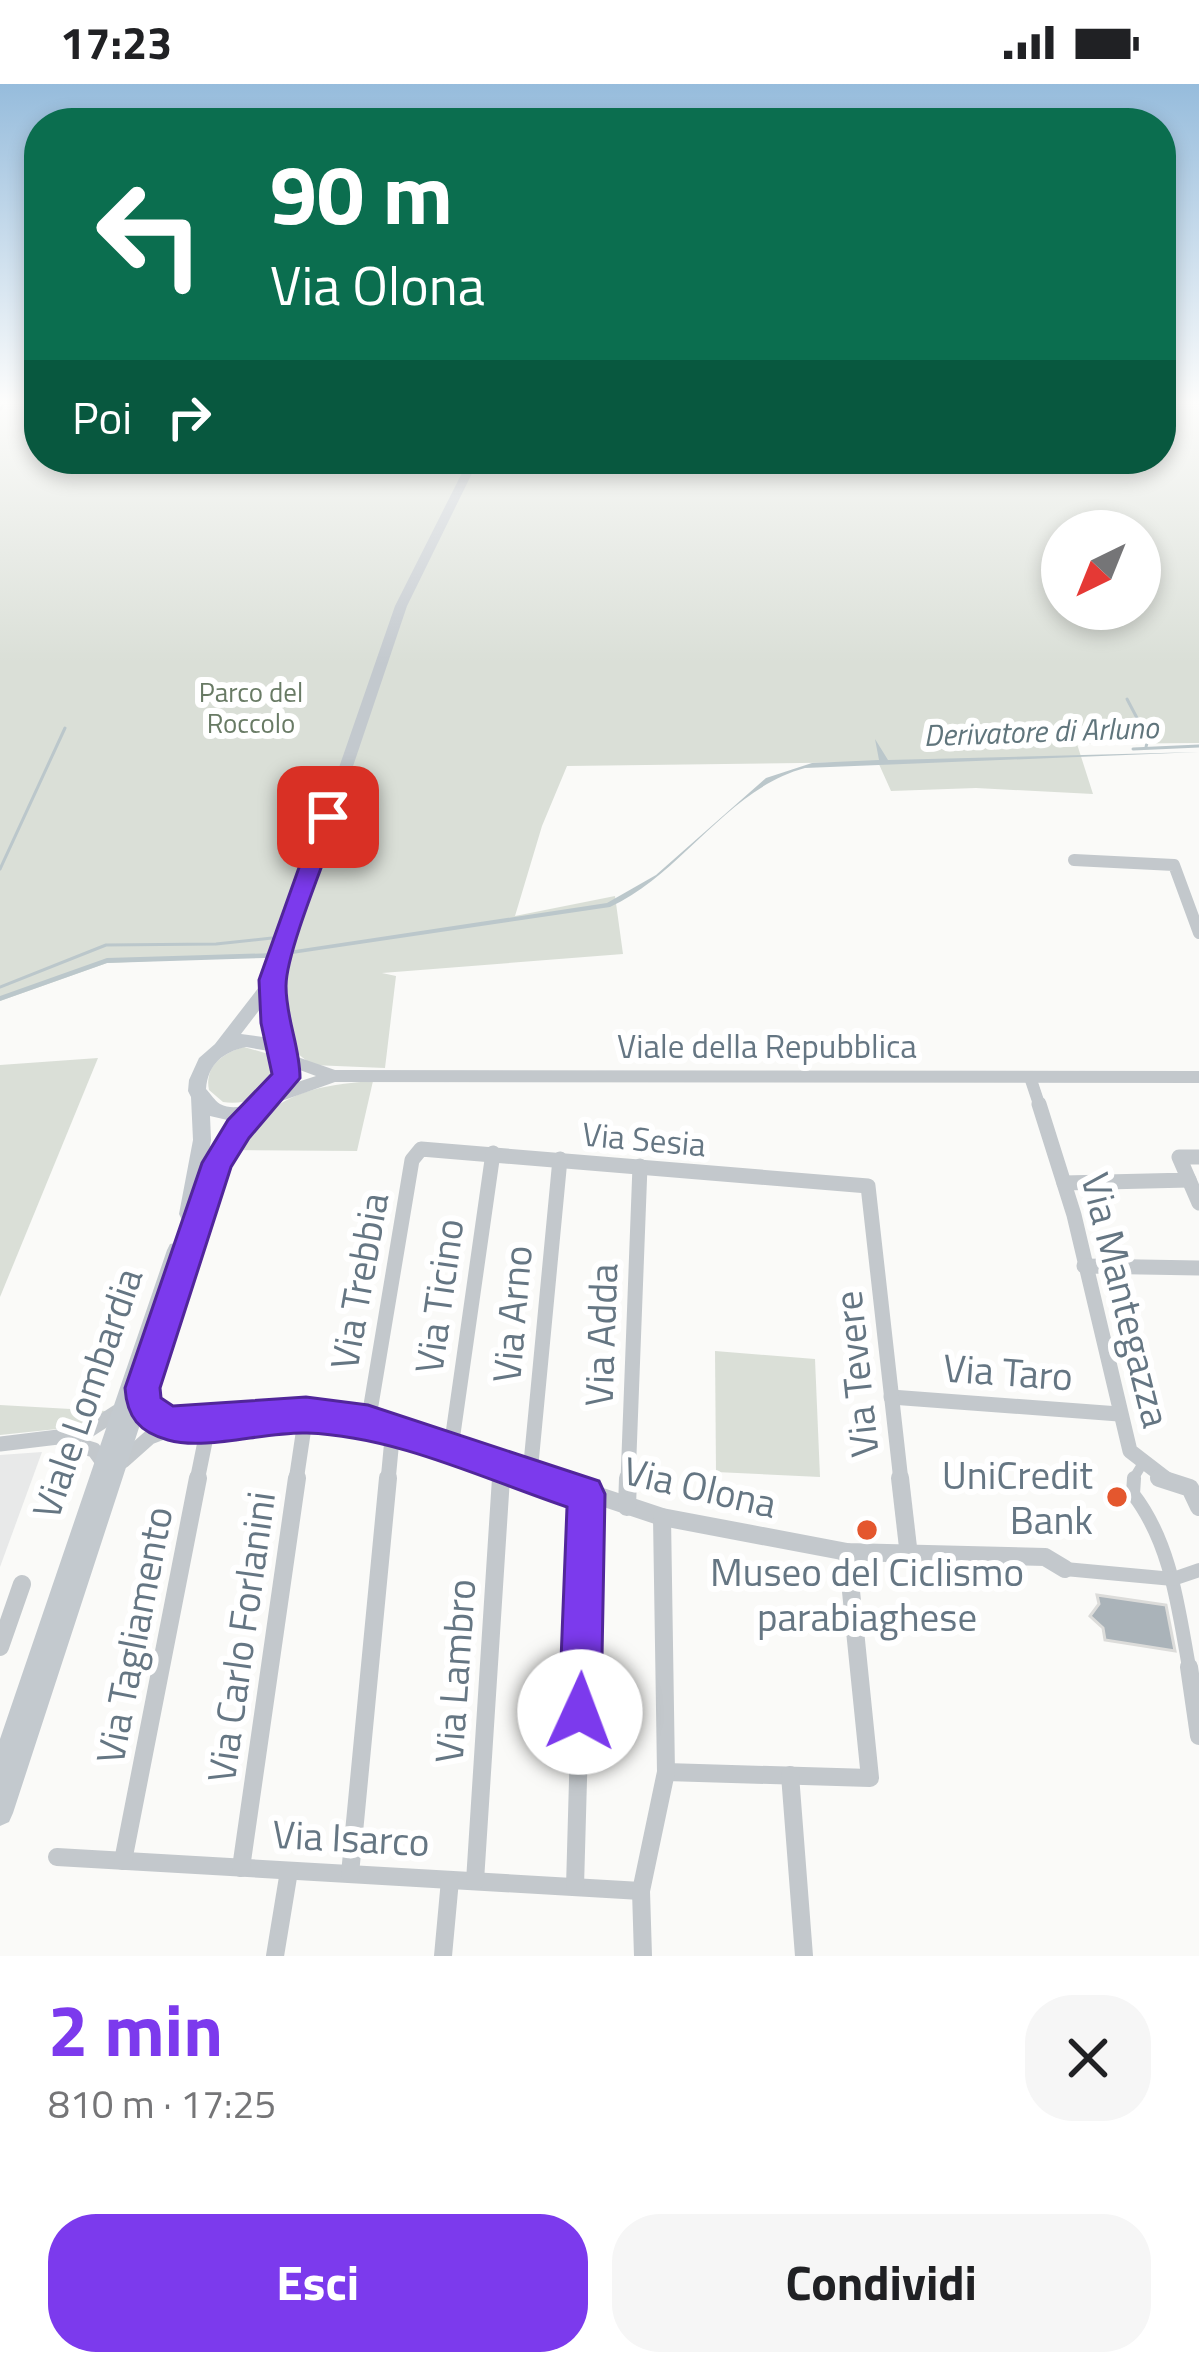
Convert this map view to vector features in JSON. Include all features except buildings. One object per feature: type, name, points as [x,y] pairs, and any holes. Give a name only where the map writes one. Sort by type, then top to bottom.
[{"type":"main road","points":[[273,980],[286,1078],[266,1101],[224,1112],[200,1097],[199,1071],[273,980],[401,606],[459,489]]},
{"type":"main road","points":[[222,1047],[254,1039],[283,1054]]},
{"type":"main road","name":"Viale Lombardia","points":[[134,1394],[194,1195],[202,1140],[200,1097]]},
{"type":"main road","name":"Viale Lombardia","points":[[0,1778],[218,1163],[266,1101]]},
{"type":"main road","name":"Viale Lombardia","points":[[0,1813],[108,1471]]},
{"type":"street","points":[[1075,860],[1174,865],[1199,933]]},
{"type":"street","points":[[283,1054],[335,1076]]},
{"type":"street","points":[[266,1101],[335,1076]]},
{"type":"street","name":"Viale della Repubblica","points":[[335,1076],[1199,1077]]},
{"type":"street","name":"Via Mantegazza","points":[[1030,1077],[1064,1183],[1130,1451],[1159,1478],[1190,1489],[1199,1507]]},
{"type":"street","name":"Via Sesia","points":[[417,1151],[493,1153],[868,1186]]},
{"type":"street","name":"Via Trebbia","points":[[368,1423],[417,1151]]},
{"type":"street","name":"Via Ticino","points":[[452,1448],[493,1153]]},
{"type":"street","points":[[1199,1157],[1179,1157],[1199,1203]]},
{"type":"street","name":"Via Arno","points":[[530,1474],[560,1159]]},
{"type":"street","name":"Via Adda","points":[[627,1507],[640,1166]]},
{"type":"street","points":[[1064,1183],[1189,1180]]},
{"type":"street","name":"Via Tevere","points":[[868,1186],[909,1556]]},
{"type":"street","points":[[1084,1266],[1199,1268]]},
{"type":"street","points":[[0,1444],[55,1440],[94,1430],[134,1394],[148,1413],[164,1422],[184,1424]]},
{"type":"street","name":"Via Taro","points":[[891,1397],[1119,1414]]},
{"type":"street","name":"Via Olona","points":[[108,1471],[140,1444],[184,1424],[306,1414],[393,1428],[662,1517],[847,1552],[1045,1557],[1065,1569]]},
{"type":"street","name":"Via Carlo Forlanini","points":[[241,1868],[306,1414]]},
{"type":"street","name":"Via Tagliamento","points":[[123,1861],[209,1422]]},
{"type":"street","points":[[350,1874],[393,1428]]},
{"type":"street","points":[[55,1440],[87,1446],[108,1471]]},
{"type":"street","points":[[1143,1463],[1131,1483],[1133,1494],[1151,1516],[1172,1579],[1199,1736]]},
{"type":"street","name":"Via Lambro","points":[[475,1881],[502,1465]]},
{"type":"street","points":[[575,1887],[586,1494]]},
{"type":"street","points":[[643,1956],[640,1891],[666,1772],[662,1517]]},
{"type":"street","points":[[666,1772],[870,1778],[847,1552]]},
{"type":"street","points":[[1065,1569],[1172,1579],[1199,1570]]},
{"type":"street","points":[[0,1647],[22,1584]]},
{"type":"street","points":[[790,1775],[804,1956]]},
{"type":"street","name":"Via Isarco","points":[[57,1857],[640,1891]]},
{"type":"street","points":[[274,1956],[289,1871]]},
{"type":"street","points":[[443,1956],[450,1880]]},
{"type":"shaded area","points":[[875,739],[888,760],[1199,752],[805,768],[752,794],[660,874],[610,907],[265,958],[107,963],[0,1001],[0,996],[107,958],[275,953],[607,903],[656,875],[766,778],[812,763],[879,760]]},
{"type":"shaded area","points":[[42,1452],[0,1567],[0,1455]]},
{"type":"green space","name":"Parco del Roccolo","points":[[0,489],[1199,489],[1199,743],[1077,744],[1093,794],[976,788],[891,791],[878,762],[567,766],[542,826],[515,916],[615,896],[623,954],[382,973],[396,976],[385,1068],[312,1065],[283,1042],[281,1021],[291,955],[107,963],[0,1001]]},
{"type":"green space","points":[[244,1047],[272,1055],[275,1077],[255,1098],[223,1102],[209,1090],[209,1074],[222,1057]]},
{"type":"green space","points":[[98,1058],[0,1297],[0,1065]]},
{"type":"green space","points":[[373,1081],[357,1151],[231,1150],[262,1117],[293,1097],[328,1086]]},
{"type":"green space","points":[[715,1351],[815,1359],[820,1477],[716,1472]]},
{"type":"green space","points":[[0,1405],[106,1411],[95,1425],[0,1435]]},
{"type":"waterway","name":"Derivatore di Arluno","points":[[1127,699],[1148,739],[1146,747]]},
{"type":"waterway","points":[[0,869],[65,728]]},
{"type":"waterway","name":"Derivatore di Arluno","points":[[1133,749],[1199,746]]},
{"type":"waterway","points":[[0,987],[106,945],[216,944],[272,938]]},
{"type":"place","name":"UniCredit Bank","points":[[1117,1497]]},
{"type":"place","name":"Museo del Ciclismo parabiaghese","points":[[867,1530]]},
{"type":"route","points":[[328,817],[273,980],[274,1023],[286,1059],[286,1078],[238,1129],[218,1163],[143,1388],[144,1406],[155,1418],[173,1424],[306,1414],[368,1423],[586,1494],[580,1712]]}]
